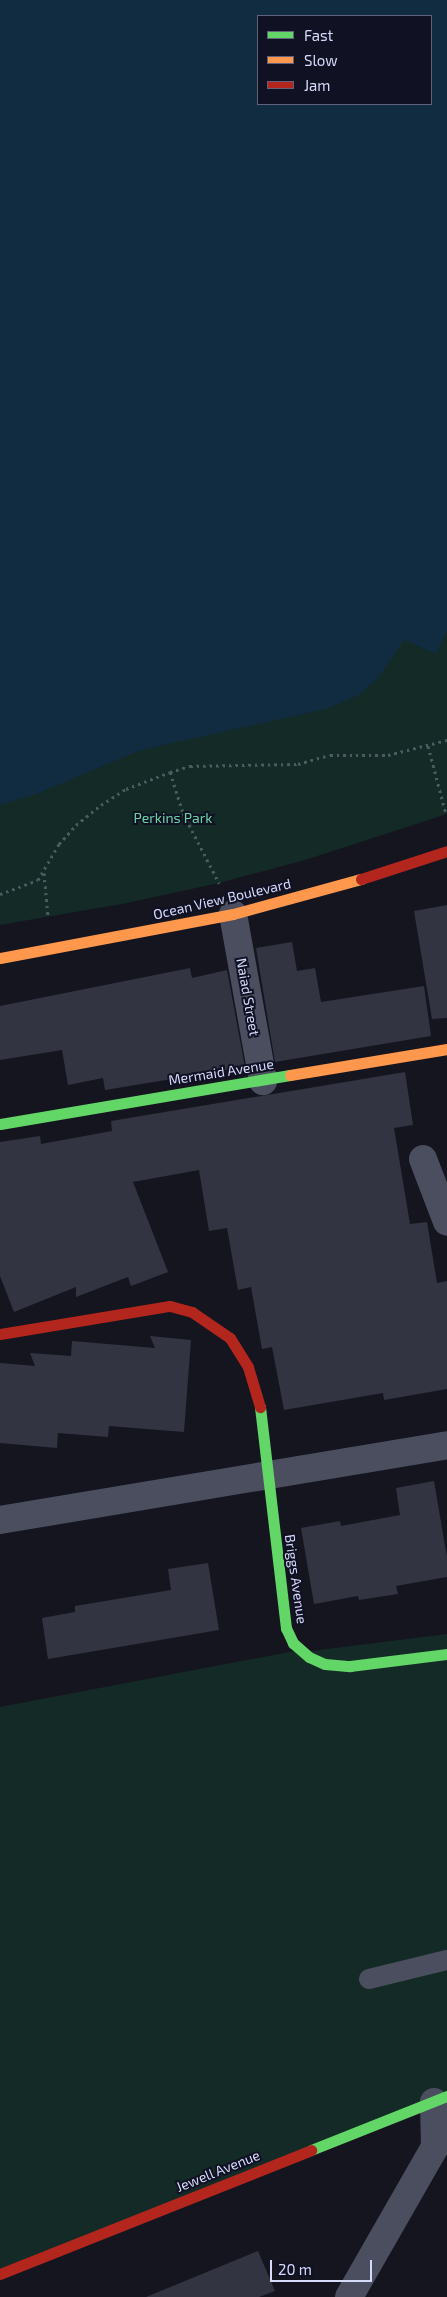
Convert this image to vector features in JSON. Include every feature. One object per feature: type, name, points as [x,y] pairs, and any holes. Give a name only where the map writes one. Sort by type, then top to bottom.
[{"type":"street","name":"Ocean View Boulevard","points":[[0,958],[233,914],[333,888],[447,851]]},
{"type":"street","name":"Naiad Street","points":[[233,914],[263,1081]]},
{"type":"street","name":"Mermaid Avenue","points":[[0,1124],[447,1049]]},
{"type":"street","points":[[423,1159],[447,1222]]},
{"type":"street","name":"Briggs Avenue","points":[[0,1334],[170,1306],[205,1319],[230,1338],[248,1367],[263,1418],[267,1477],[286,1628],[292,1643],[309,1657],[325,1664],[350,1666],[447,1654]]},
{"type":"street","points":[[0,1520],[447,1446]]},
{"type":"street","points":[[349,2297],[435,2146],[440,2099]]},
{"type":"street","name":"Jewell Avenue","points":[[0,2274],[440,2099]]},
{"type":"lane","points":[[369,1979],[447,1960]]},
{"type":"path","points":[[0,894],[38,880],[44,874],[59,844],[76,825],[126,789],[170,772],[190,766],[240,768],[298,764],[330,755],[368,757],[428,746],[447,740]]},
{"type":"path","points":[[428,746],[446,814]]},
{"type":"path","points":[[170,772],[183,813],[219,883]]},
{"type":"path","points":[[44,874],[48,917]]},
{"type":"green space","name":"Perkins Park","points":[[0,0],[447,0],[447,814],[305,860],[219,883],[127,903],[0,925]]},
{"type":"green space","points":[[447,1634],[447,2096],[0,2274],[0,1707],[300,1650],[303,1652]]},
{"type":"water","points":[[0,0],[447,0],[447,631],[436,654],[404,640],[380,676],[359,695],[326,709],[141,750],[36,794],[0,805]]},
{"type":"building","points":[[447,905],[447,1018],[432,1019],[414,911]]},
{"type":"building","points":[[292,942],[297,971],[315,968],[321,1002],[424,986],[431,1036],[275,1062],[256,948]]},
{"type":"building","points":[[190,968],[192,978],[227,970],[245,1067],[105,1090],[103,1078],[68,1085],[62,1050],[0,1060],[0,1006]]},
{"type":"building","points":[[405,1072],[413,1125],[394,1128],[410,1224],[427,1222],[437,1283],[447,1281],[447,1389],[384,1400],[383,1393],[284,1410],[272,1347],[262,1349],[251,1287],[238,1290],[227,1228],[209,1231],[199,1170],[133,1182],[168,1272],[131,1286],[128,1277],[76,1297],[76,1287],[14,1312],[0,1276],[0,1142],[40,1136],[41,1144],[112,1131],[111,1121]]},
{"type":"building","points":[[150,1336],[191,1340],[184,1432],[109,1426],[108,1437],[58,1433],[57,1448],[0,1443],[0,1363],[35,1366],[30,1353],[71,1356],[72,1341],[155,1348]]},
{"type":"building","points":[[434,1481],[447,1557],[447,1577],[396,1586],[398,1594],[359,1600],[358,1596],[314,1604],[301,1528],[340,1521],[341,1526],[400,1515],[396,1488]]},
{"type":"building","points":[[208,1563],[219,1630],[48,1659],[42,1618],[75,1612],[75,1606],[171,1590],[168,1569]]},
{"type":"building","points":[[258,2251],[275,2291],[259,2297],[146,2297]]},
{"type":"traffic: fast","points":[[0,1124],[290,1075]]},
{"type":"traffic: fast","points":[[260,1407],[286,1628],[293,1643],[309,1657],[325,1664],[350,1666],[447,1654]]},
{"type":"traffic: fast","points":[[311,2150],[447,2096]]},
{"type":"traffic: slow","points":[[0,958],[233,914],[361,879]]},
{"type":"traffic: slow","points":[[290,1075],[447,1049]]},
{"type":"traffic: jam","points":[[361,879],[447,851]]},
{"type":"traffic: jam","points":[[0,1334],[170,1306],[192,1312],[230,1338],[248,1367],[260,1407]]},
{"type":"traffic: jam","points":[[0,2274],[311,2150]]}]
